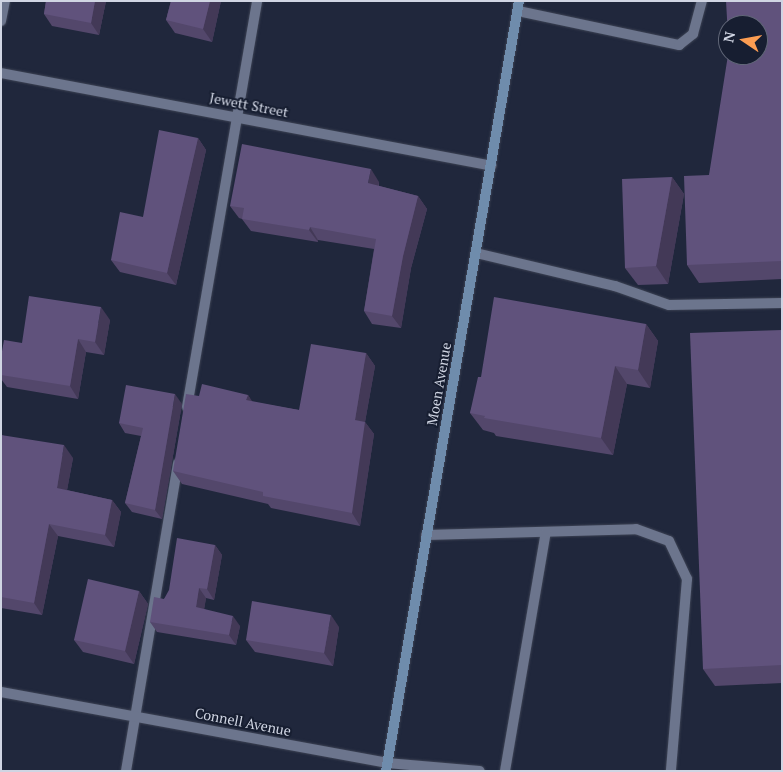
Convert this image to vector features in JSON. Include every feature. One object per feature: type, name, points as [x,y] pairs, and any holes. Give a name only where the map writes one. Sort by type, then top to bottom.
[{"type":"street","points":[[1,21],[5,1]]},
{"type":"street","points":[[185,421],[257,1]]},
{"type":"street","points":[[519,6],[679,44],[693,34],[702,1]]},
{"type":"street","name":"Moen Avenue","points":[[386,767],[519,6]]},
{"type":"street","name":"Jewett Street","points":[[1,73],[236,116],[491,166]]},
{"type":"street","points":[[476,253],[615,286],[669,305],[782,304]]},
{"type":"street","points":[[126,771],[180,450]]},
{"type":"street","points":[[426,535],[636,529],[669,541],[687,579],[671,771]]},
{"type":"street","points":[[506,771],[546,532]]},
{"type":"street","name":"Connell Avenue","points":[[1,692],[136,716],[386,767],[474,770]]},
{"type":"building","points":[[46,1],[95,1],[91,23],[44,14]]},
{"type":"building","points":[[171,1],[210,1],[203,29],[166,20]]},
{"type":"building","points":[[726,1],[782,1],[782,261],[687,265],[684,176],[709,175],[726,65],[768,65],[768,15],[727,15]]},
{"type":"building","points":[[159,130],[198,138],[167,273],[111,260],[120,212],[143,217]]},
{"type":"building","points":[[242,144],[371,169],[368,183],[418,196],[403,256],[392,316],[364,311],[376,239],[310,227],[309,230],[242,219],[244,208],[230,206]]},
{"type":"building","points":[[672,177],[656,266],[625,268],[622,179]]},
{"type":"building","points":[[29,296],[101,307],[95,342],[78,339],[70,386],[1,375],[1,357],[4,340],[22,343]]},
{"type":"building","points":[[494,297],[646,324],[638,370],[615,366],[601,438],[484,418],[485,416],[470,413],[478,377],[481,377]]},
{"type":"building","points":[[782,330],[782,665],[703,669],[690,333]]},
{"type":"building","points":[[311,344],[366,353],[355,420],[365,422],[352,513],[263,496],[263,492],[173,471],[186,394],[199,396],[202,384],[248,395],[246,400],[299,410]]},
{"type":"building","points":[[126,385],[175,394],[155,510],[125,503],[143,428],[119,423]]},
{"type":"building","points":[[1,435],[64,445],[57,488],[112,500],[105,535],[49,524],[34,603],[1,597]]},
{"type":"building","points":[[177,538],[215,545],[207,589],[199,588],[196,607],[233,616],[229,635],[150,622],[154,597],[164,599],[169,590]]},
{"type":"building","points":[[88,579],[139,591],[125,651],[74,640]]},
{"type":"building","points":[[252,601],[331,615],[324,653],[246,640]]}]
